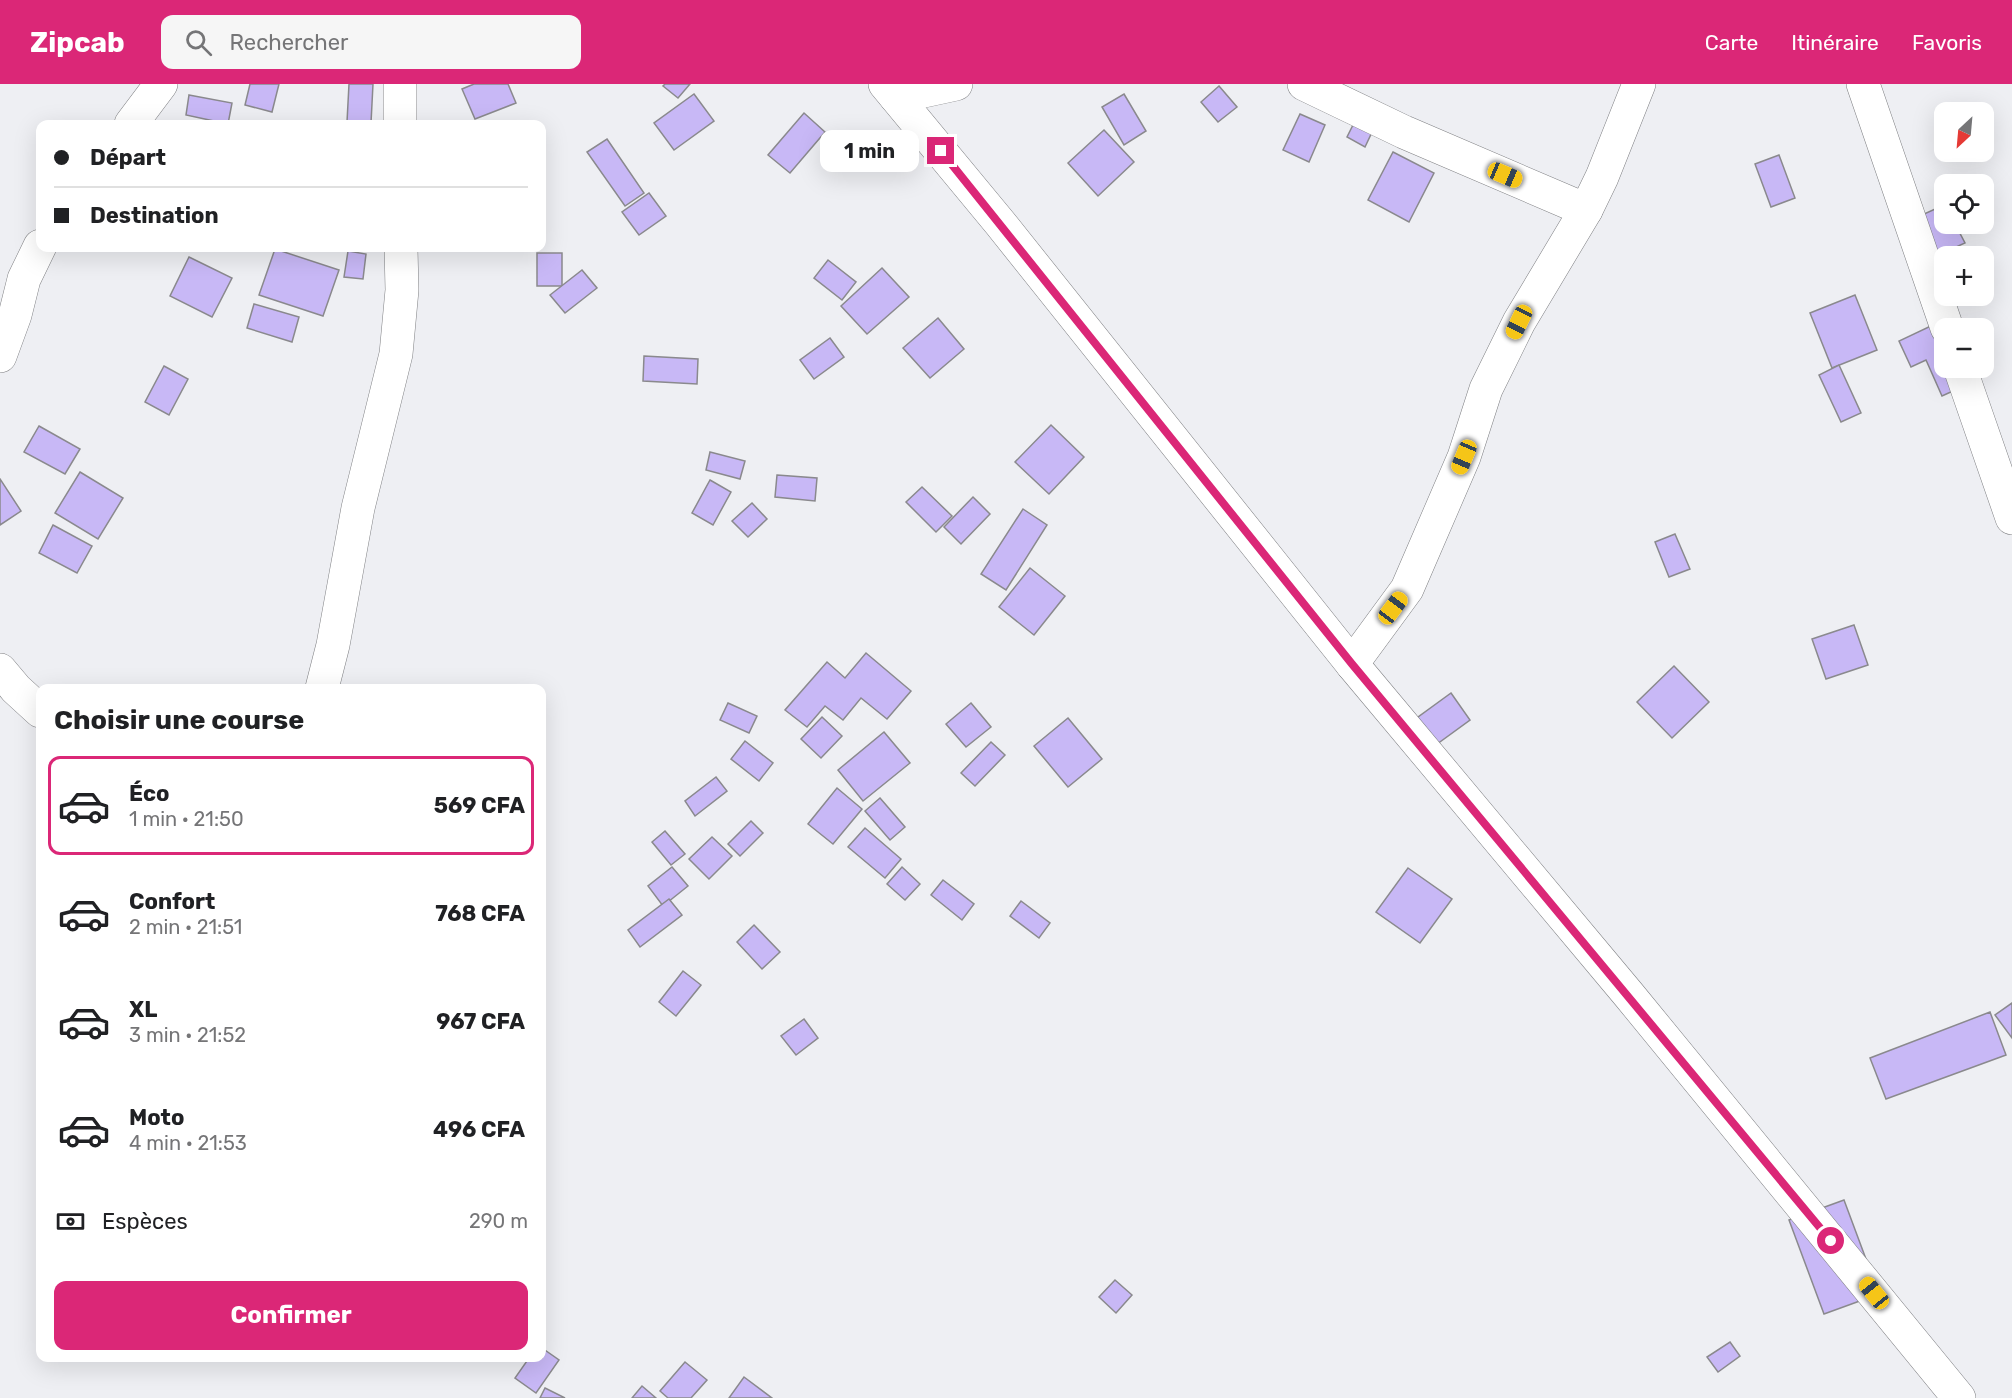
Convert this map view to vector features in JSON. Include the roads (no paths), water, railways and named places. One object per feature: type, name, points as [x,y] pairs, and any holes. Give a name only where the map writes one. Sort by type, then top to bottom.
[{"type":"street","points":[[134,120],[161,84]]},
{"type":"street","points":[[400,84],[400,120]]},
{"type":"street","points":[[891,90],[956,84]]},
{"type":"street","points":[[1304,84],[1404,132],[1586,210]]},
{"type":"street","points":[[1863,84],[1944,318]]},
{"type":"street","points":[[1352,664],[1407,589],[1464,457],[1486,389],[1519,322],[1586,210],[1633,86]]},
{"type":"street","points":[[891,90],[1352,664],[1659,1032],[1959,1398]]},
{"type":"street","points":[[0,356],[15,315],[24,279],[37,252]]},
{"type":"street","points":[[323,684],[333,645],[358,508],[396,354],[402,290],[401,252]]},
{"type":"street","points":[[1963,378],[2012,518]]},
{"type":"street","points":[[0,670],[36,707]]}]
